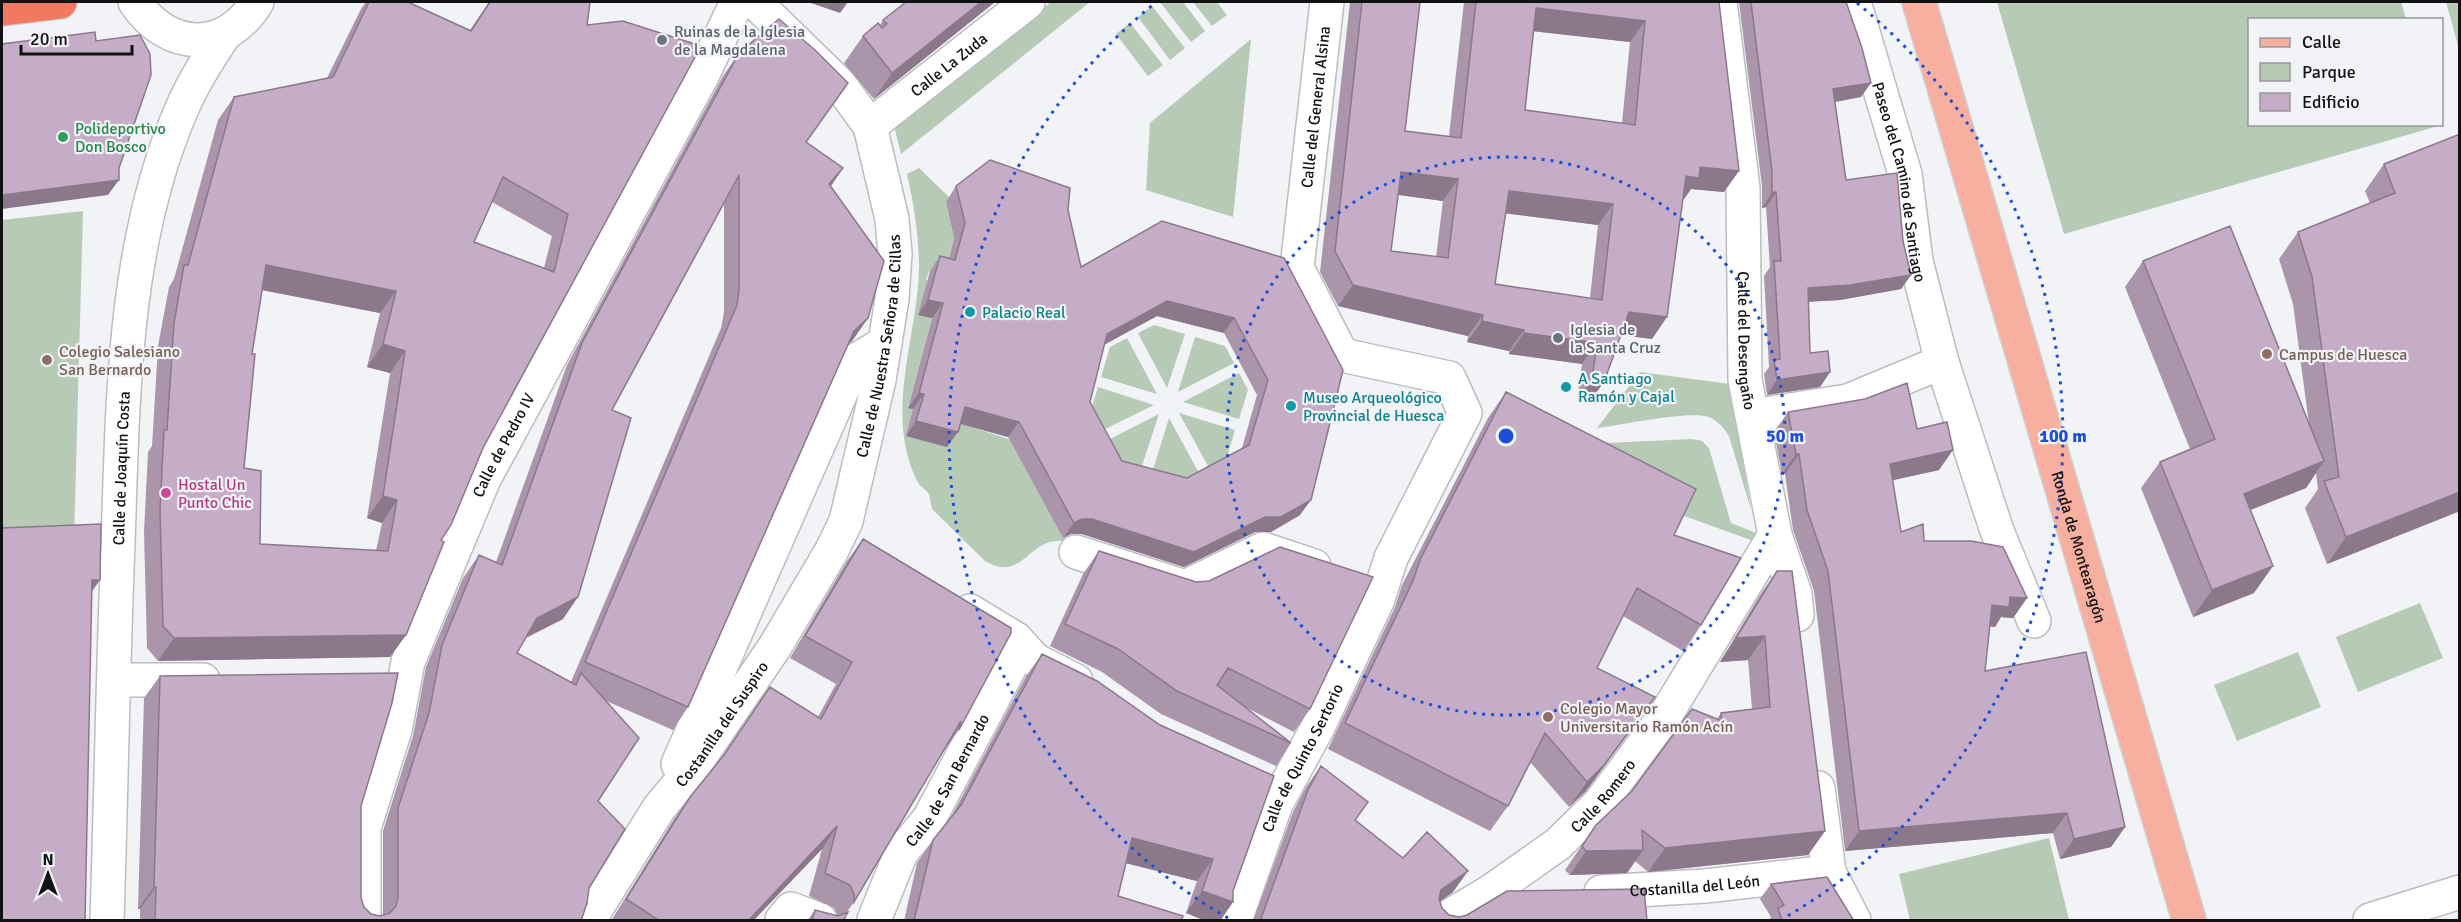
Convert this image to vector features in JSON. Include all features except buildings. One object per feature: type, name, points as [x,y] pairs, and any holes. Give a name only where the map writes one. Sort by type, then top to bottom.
[{"type":"highway","points":[[2,9],[60,2]]},
{"type":"main road","name":"Ronda de Montearagón","points":[[1918,2],[2189,921]]},
{"type":"street","points":[[135,2],[144,15],[161,30],[176,37],[192,40],[224,35],[238,26],[257,2]]},
{"type":"street","name":"Calle La Zuda","points":[[870,126],[1028,2]]},
{"type":"street","name":"Calle del General Alsina","points":[[1327,2],[1297,268],[1342,355],[1449,378],[1465,413],[1391,558],[1380,593]]},
{"type":"street","name":"Calle del Desengaño","points":[[1720,2],[1743,188],[1745,380],[1775,535],[1795,594],[1800,640]]},
{"type":"street","name":"Paseo del Camino de Santiago","points":[[1854,2],[1905,174],[1916,261],[1942,362],[1997,531],[2034,621]]},
{"type":"street","name":"Calle de Nuestra Señora de Cillas","points":[[756,3],[840,85],[870,126],[894,237],[894,280],[856,532]]},
{"type":"street","name":"Calle de Pedro IV","points":[[364,921],[364,828],[395,730],[393,677],[408,662],[484,479],[702,76],[756,3]]},
{"type":"street","name":"Calle de Joaquín Costa","points":[[107,921],[122,421],[135,276],[148,212],[169,139],[184,104],[224,35]]},
{"type":"street","points":[[659,808],[855,361],[885,343]]},
{"type":"street","points":[[1753,416],[1848,401],[1942,362]]},
{"type":"street","name":"Costanilla del Suspiro","points":[[589,921],[659,808],[693,767],[802,603],[856,532]]},
{"type":"street","name":"Calle Romero","points":[[1443,921],[1490,892],[1558,843],[1600,803],[1665,716],[1775,535]]},
{"type":"street","points":[[1076,552],[1185,586],[1263,549],[1344,575],[1380,593]]},
{"type":"street","name":"Calle de Quinto Sertorio","points":[[1235,921],[1272,815],[1318,727],[1380,593]]},
{"type":"street","points":[[947,597],[1016,639],[1035,660],[1099,694]]},
{"type":"street","name":"Calle de San Bernardo","points":[[874,921],[901,853],[929,819],[1013,661],[1016,639]]},
{"type":"street","points":[[114,680],[231,679]]},
{"type":"street","points":[[1815,756],[1829,872],[1854,921]]},
{"type":"street","points":[[1253,775],[1284,790]]},
{"type":"street","name":"Costanilla del León","points":[[1567,894],[1705,886],[1829,872]]},
{"type":"street","points":[[1490,892],[1533,895]]},
{"type":"street","points":[[2370,921],[2460,892]]},
{"type":"street","points":[[782,921],[791,909],[820,921]]},
{"type":"green space","points":[[1051,2],[1090,2],[901,154],[894,126]]},
{"type":"green space","points":[[1160,2],[1183,2],[1205,31],[1191,42]]},
{"type":"green space","points":[[1193,2],[1217,2],[1227,15],[1212,26]]},
{"type":"green space","points":[[1997,2],[2401,2],[2406,18],[2248,18],[2248,126],[2438,126],[2064,234]]},
{"type":"green space","points":[[2446,2],[2459,2],[2459,49]]},
{"type":"green space","points":[[1152,6],[1185,48],[1170,60],[1138,17]]},
{"type":"green space","points":[[1130,23],[1163,65],[1148,76],[1116,34]]},
{"type":"green space","points":[[1251,39],[1233,217],[1146,190],[1150,123]]},
{"type":"green space","points":[[919,168],[950,198],[946,202],[954,238],[944,275],[929,271],[926,280],[941,285],[921,305],[918,314],[932,318],[908,407],[1009,439],[1065,541],[1052,541],[1042,545],[1009,567],[998,567],[985,561],[932,509],[929,494],[918,483],[908,455],[903,429],[903,403],[919,269],[916,221],[907,174]]},
{"type":"green space","points":[[83,211],[74,540],[2,544],[2,220]]},
{"type":"green space","points":[[1154,325],[1185,334],[1167,388],[1138,333]]},
{"type":"green space","points":[[1195,337],[1225,346],[1234,363],[1178,392]]},
{"type":"green space","points":[[1127,338],[1157,394],[1101,377],[1110,347]]},
{"type":"green space","points":[[1640,372],[1730,384],[1751,510],[1729,436],[1709,417],[1687,415],[1597,428]]},
{"type":"green space","points":[[1239,373],[1248,390],[1239,419],[1183,402]]},
{"type":"green space","points":[[1098,387],[1154,405],[1097,433],[1089,416]]},
{"type":"green space","points":[[1179,413],[1235,430],[1226,460],[1209,468]]},
{"type":"green space","points":[[1159,414],[1141,469],[1112,460],[1102,443]]},
{"type":"green space","points":[[1169,418],[1199,473],[1182,482],[1152,473]]},
{"type":"green space","points":[[1692,439],[1702,441],[1709,448],[1731,523],[1756,533],[1759,543],[1679,514],[1585,444]]},
{"type":"green space","points":[[2420,603],[2443,658],[2358,692],[2336,637]]},
{"type":"green space","points":[[2298,652],[2321,707],[2237,741],[2214,685]]},
{"type":"green space","points":[[2049,838],[2069,920],[1910,920],[1899,874]]},
{"type":"place","name":"Ruinas de la Iglesia de la Magdalena","points":[[662,40]]},
{"type":"place","name":"Polideportivo Don Bosco","points":[[63,137]]},
{"type":"place","name":"Palacio Real","points":[[970,312]]},
{"type":"place","name":"Iglesia de la Santa Cruz","points":[[1558,338]]},
{"type":"place","name":"Campus de Huesca","points":[[2267,354]]},
{"type":"place","name":"Colegio Salesiano San Bernardo","points":[[47,360]]},
{"type":"place","name":"A Santiago Ramón y Cajal","points":[[1566,387]]},
{"type":"place","name":"Museo Arqueológico Provincial de Huesca","points":[[1291,406]]},
{"type":"place","name":"Hostal Un Punto Chic","points":[[166,493]]},
{"type":"place","name":"Colegio Mayor Universitario Ramón Acín","points":[[1548,717]]}]
